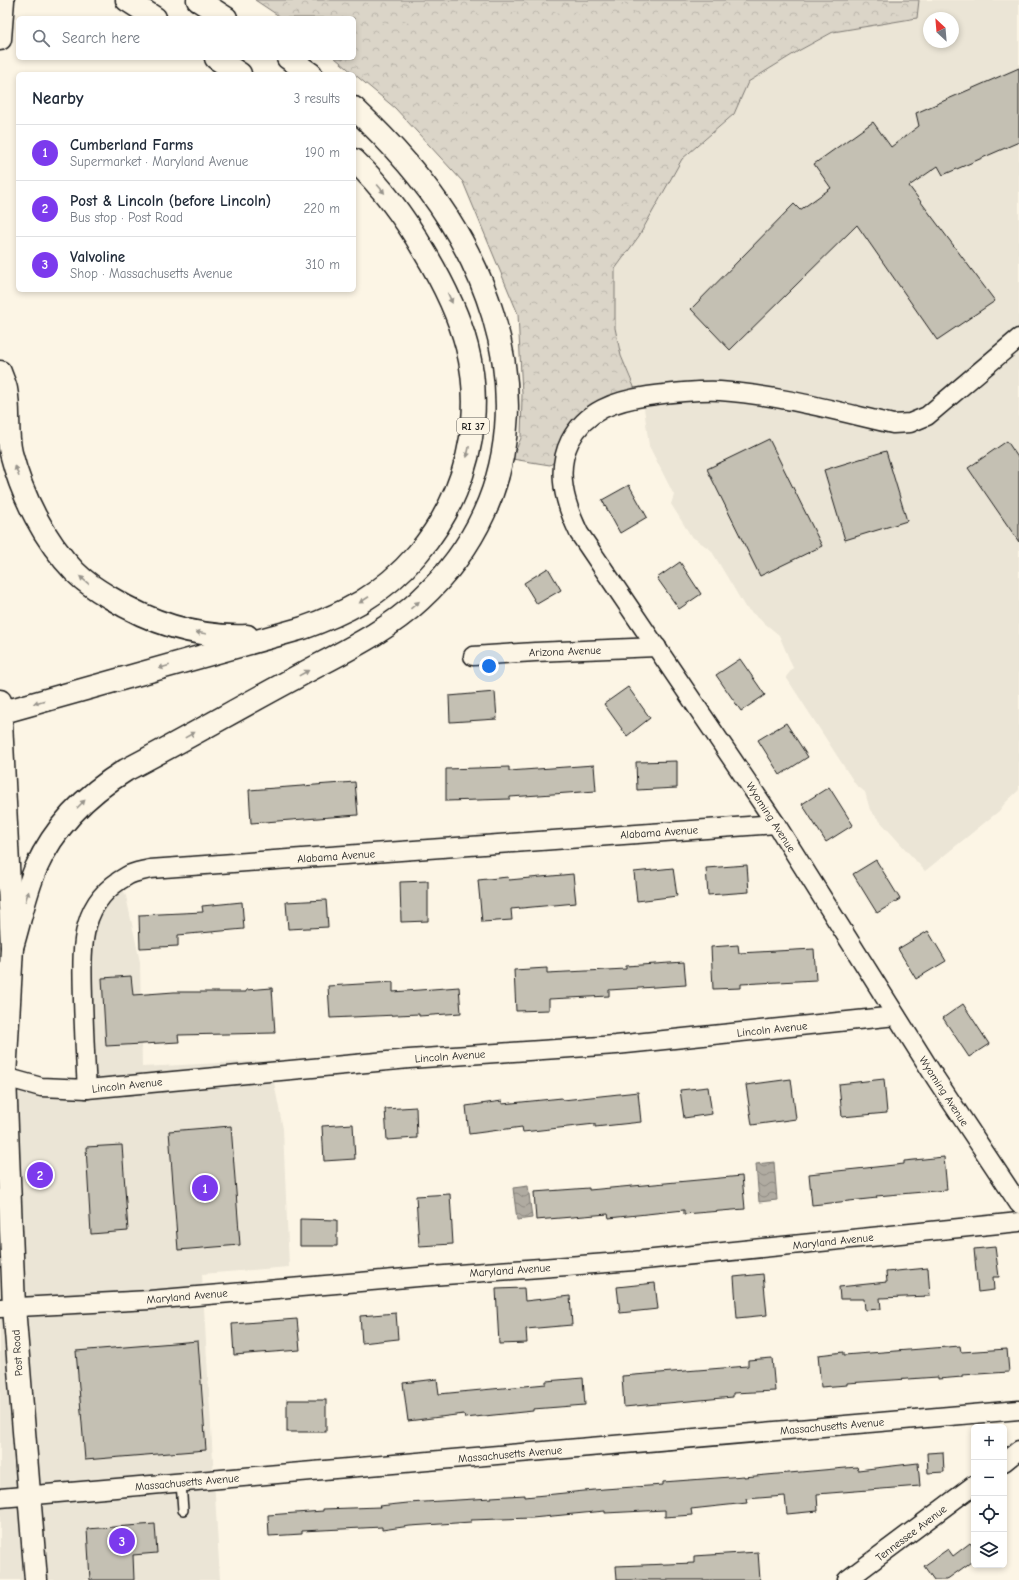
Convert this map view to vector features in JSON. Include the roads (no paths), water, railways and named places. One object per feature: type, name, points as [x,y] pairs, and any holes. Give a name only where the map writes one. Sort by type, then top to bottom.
[{"type":"main road","points":[[0,39],[3,0]]},
{"type":"main road","points":[[127,0],[152,16]]},
{"type":"main road","points":[[198,0],[223,16]]},
{"type":"main road","points":[[219,60],[237,72]]},
{"type":"main road","points":[[291,60],[308,72]]},
{"type":"main road","points":[[12,947],[36,869],[56,834],[80,805],[94,791],[126,770],[364,640],[403,614],[432,588],[453,564],[474,531],[490,499],[501,465],[507,428],[504,357],[491,307],[474,267],[458,235],[437,202],[402,157],[356,110]]},
{"type":"main road","name":"RI 37","points":[[282,633],[303,628],[341,613],[380,589],[413,559],[438,526],[450,506],[464,468],[472,428],[474,408],[471,368],[466,342],[455,309],[433,266],[406,221],[377,184],[356,162]]},
{"type":"main road","points":[[0,372],[6,389],[8,433],[11,452],[25,495],[46,535],[76,572],[94,588],[138,613],[185,630],[208,634],[235,636],[282,633]]},
{"type":"main road","points":[[0,709],[282,633]]},
{"type":"main road","name":"Post Road","points":[[0,709],[12,947],[2,1069],[7,1307],[36,1580]]},
{"type":"street","name":"Wyoming Avenue","points":[[1019,338],[927,416],[910,422],[893,424],[780,399],[719,391],[667,393],[633,398],[617,403],[591,415],[580,424],[566,450],[562,465],[562,477],[566,500],[579,533],[776,824],[936,1079],[1019,1204]]},
{"type":"street","name":"Arizona Avenue","points":[[473,656],[535,652],[657,648]]},
{"type":"street","name":"Alabama Avenue","points":[[86,1088],[82,952],[86,926],[93,906],[106,890],[128,875],[150,869],[776,824]]},
{"type":"street","name":"Lincoln Avenue","points":[[2,1069],[41,1087],[86,1088],[402,1059],[616,1045],[896,1016]]},
{"type":"street","name":"Maryland Avenue","points":[[7,1307],[150,1300],[418,1277],[634,1261],[1019,1222]]},
{"type":"street","name":"Massachusetts Avenue","points":[[0,1498],[1019,1410]]},
{"type":"street","points":[[1006,1460],[1019,1450]]},
{"type":"street","name":"Tennessee Avenue","points":[[847,1580],[971,1487]]},
{"type":"lane","points":[[181,1483],[183,1510]]},
{"type":"water","points":[[774,1162],[777,1200],[759,1202],[756,1164]]},
{"type":"water","points":[[528,1186],[532,1218],[517,1220],[513,1188]]},
{"type":"place","name":"Post & Lincoln (before Lincoln)","points":[[40,1175]]},
{"type":"place","name":"Cumberland Farms","points":[[205,1188]]},
{"type":"place","name":"Valvoline","points":[[122,1541]]}]
